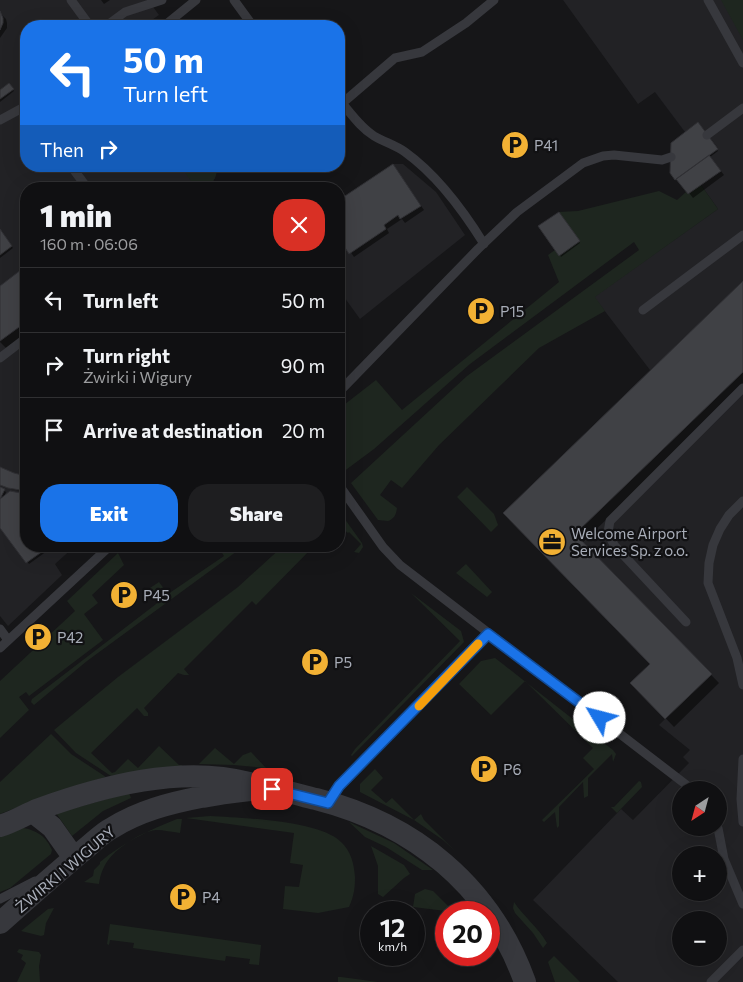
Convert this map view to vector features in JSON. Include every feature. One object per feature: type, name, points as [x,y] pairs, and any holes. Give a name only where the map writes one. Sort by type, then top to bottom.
[{"type":"street","points":[[0,826],[92,791],[162,778],[206,776],[239,780],[272,789]]},
{"type":"street","name":"ŻWIRKI I WIGURY","points":[[0,923],[67,864],[112,828],[156,807],[223,793],[272,789],[328,803],[372,818],[423,845],[462,878],[488,909],[509,946],[525,982]]},
{"type":"street","points":[[33,812],[52,827],[67,864]]},
{"type":"lane","points":[[71,0],[86,20]]},
{"type":"lane","points":[[114,20],[125,12],[162,0]]},
{"type":"lane","points":[[171,20],[196,0]]},
{"type":"lane","points":[[234,0],[249,20]]},
{"type":"lane","points":[[345,100],[395,58],[422,52],[466,23],[494,0]]},
{"type":"lane","points":[[708,0],[743,63]]},
{"type":"lane","points":[[707,135],[743,108]]},
{"type":"lane","points":[[0,120],[20,109]]},
{"type":"lane","points":[[345,109],[373,136],[404,151],[435,178],[474,228],[484,244]]},
{"type":"lane","points":[[345,386],[517,212],[583,163],[593,158],[614,155],[648,160],[662,160],[670,157]]},
{"type":"lane","points":[[643,310],[743,234]]},
{"type":"lane","points":[[0,358],[20,343]]},
{"type":"lane","points":[[686,622],[614,545],[608,532],[610,521],[743,388]]},
{"type":"lane","points":[[345,493],[387,552],[400,565],[682,781]]},
{"type":"lane","points":[[743,501],[729,515],[713,544],[709,563],[708,583],[737,658],[743,685]]},
{"type":"lane","points":[[0,648],[103,552]]},
{"type":"lane","points":[[0,629],[8,640]]},
{"type":"lane","points":[[328,803],[339,786],[488,634]]},
{"type":"lane","points":[[743,764],[743,822]]},
{"type":"lane","points":[[720,836],[724,859],[743,904]]},
{"type":"lane","points":[[0,899],[67,864]]},
{"type":"lane","points":[[711,982],[743,950]]},
{"type":"shaded area","points":[[0,0],[148,0],[159,15],[152,20],[20,20],[20,172],[216,172],[213,182],[20,182],[20,552],[68,552],[55,564],[62,575],[8,626],[0,616]]},
{"type":"shaded area","points":[[563,0],[743,0],[743,982],[618,982],[533,900],[621,809],[633,820],[689,763],[683,757],[690,750],[659,725],[665,719],[630,683],[650,664],[504,513],[650,370],[594,297],[718,209],[701,185],[721,171],[709,155],[718,148],[698,122],[685,132],[655,92],[638,104]]},
{"type":"shaded area","points":[[721,0],[743,0],[743,40]]},
{"type":"shaded area","points":[[393,164],[403,164],[436,192],[465,235],[360,319],[345,298],[345,196]]},
{"type":"shaded area","points":[[184,172],[217,172],[212,182],[192,182]]},
{"type":"shaded area","points":[[701,185],[718,209],[595,297],[605,311],[539,348],[439,445],[402,488],[391,480],[380,495],[397,508],[396,513],[388,521],[378,520],[351,483],[467,376],[639,250],[634,242],[470,364],[374,449],[345,471],[345,404],[376,380],[402,410],[559,282],[548,255],[555,250],[559,255],[579,241],[559,212],[578,211],[659,191],[677,200],[686,192],[688,194]]},
{"type":"shaded area","points":[[467,487],[494,514],[498,525],[491,532],[457,497]]},
{"type":"shaded area","points":[[345,519],[362,543],[363,547],[359,553],[354,552],[361,544],[345,530]]},
{"type":"shaded area","points":[[222,552],[236,552],[87,661],[34,705],[31,702],[32,699],[160,601],[150,588],[159,582],[168,594],[224,556]]},
{"type":"shaded area","points":[[276,552],[308,552],[256,605],[252,601],[184,669],[189,675],[178,673],[144,708],[148,716],[144,716],[137,708],[91,753],[112,773],[128,759],[138,768],[159,746],[179,765],[182,765],[181,767],[111,776],[76,753],[54,730],[118,677],[238,587]]},
{"type":"shaded area","points":[[118,553],[124,565],[92,595],[98,603],[84,614],[103,640],[29,696],[26,692],[19,697],[29,710],[0,738],[0,681],[75,611],[67,601]]},
{"type":"shaded area","points":[[466,564],[492,592],[487,597],[456,573]]},
{"type":"shaded area","points":[[411,593],[461,631],[464,642],[352,756],[355,749],[460,641]]},
{"type":"shaded area","points":[[495,658],[525,681],[491,715],[459,684],[481,661]]},
{"type":"shaded area","points":[[527,683],[616,754],[613,762],[612,754],[588,778],[588,796],[584,798],[583,782],[559,807],[559,826],[557,828],[555,812],[544,822],[542,820],[594,769],[583,758],[593,748]]},
{"type":"shaded area","points":[[51,734],[71,754],[106,777],[54,793],[0,814],[0,782]]},
{"type":"shaded area","points":[[215,748],[234,764],[243,755],[251,752],[266,768],[199,764]]},
{"type":"shaded area","points":[[375,769],[383,778],[371,790],[386,803],[392,798],[414,820],[360,792],[360,784]]},
{"type":"shaded area","points":[[639,781],[642,787],[617,813],[611,807],[614,807]]},
{"type":"shaded area","points":[[129,793],[131,798],[103,811],[72,836],[56,813]]},
{"type":"shaded area","points":[[421,814],[424,820],[455,851],[443,840],[414,820]]},
{"type":"shaded area","points":[[210,816],[259,819],[298,825],[316,829],[341,842],[350,854],[355,877],[353,896],[349,907],[318,913],[283,909],[285,886],[299,887],[303,865],[290,863],[294,833],[186,818]]},
{"type":"shaded area","points":[[177,819],[182,819],[180,833],[156,830],[145,833]]},
{"type":"shaded area","points":[[349,822],[394,843],[433,870],[422,870],[386,847],[365,837]]},
{"type":"shaded area","points":[[19,827],[35,831],[43,836],[52,850],[51,854],[10,888],[0,892],[0,835]]},
{"type":"shaded area","points":[[129,842],[118,849],[109,859],[100,877],[99,884],[84,882],[93,876],[94,870],[100,862],[118,848]]},
{"type":"shaded area","points":[[371,846],[404,865],[410,874],[383,897],[378,894],[378,866]]},
{"type":"shaded area","points":[[425,889],[433,891],[443,901],[435,901],[435,910],[425,908],[425,901],[414,901],[415,894]]},
{"type":"shaded area","points":[[514,902],[547,943],[543,948],[533,933],[515,913],[513,908]]},
{"type":"shaded area","points":[[54,908],[46,923],[44,935],[21,931],[48,909]]},
{"type":"shaded area","points":[[110,924],[261,945],[259,965],[249,964],[250,959],[226,956],[225,961],[133,948],[134,943],[110,940],[109,945],[107,944]]},
{"type":"shaded area","points":[[19,949],[39,952],[41,955],[39,966],[40,982],[17,982],[26,963],[21,959],[23,955],[17,952]]},
{"type":"shaded area","points":[[554,956],[580,982],[555,982],[548,962]]},
{"type":"shaded area","points":[[338,977],[341,977],[378,982],[338,982]]},
{"type":"building","points":[[0,11],[3,23],[0,30]]},
{"type":"building","points":[[9,83],[14,89],[0,99],[0,90]]},
{"type":"building","points":[[698,122],[718,149],[675,180],[670,173],[671,143]]},
{"type":"building","points":[[709,155],[721,171],[688,194],[676,179]]},
{"type":"building","points":[[393,164],[421,206],[400,219],[398,215],[384,225],[386,229],[349,254],[345,248],[345,196]]},
{"type":"building","points":[[559,212],[580,241],[559,256],[538,226]]},
{"type":"building","points":[[0,229],[12,246],[0,255]]},
{"type":"building","points":[[20,271],[20,326],[0,341],[0,286]]},
{"type":"building","points":[[743,281],[743,372],[575,534],[712,674],[665,719],[630,683],[650,664],[503,513]]},
{"type":"building","points":[[0,467],[20,474],[20,490],[0,485]]},
{"type":"building","points":[[0,487],[5,489],[0,499]]},
{"type":"building","points":[[10,491],[20,493],[20,552],[42,552],[26,563],[0,528],[0,499]]},
{"type":"slow traffic","points":[[419,706],[478,644]]},
{"type":"place","name":"P41","points":[[515,145]]},
{"type":"place","name":"P15","points":[[481,311]]},
{"type":"place","name":"Welcome Airport Services Sp. z o.o.","points":[[552,542]]},
{"type":"place","name":"P45","points":[[124,595]]},
{"type":"place","name":"P42","points":[[38,637]]},
{"type":"place","name":"P5","points":[[315,662]]},
{"type":"place","name":"P6","points":[[484,769]]},
{"type":"place","name":"P4","points":[[183,897]]},
{"type":"route","points":[[272,789],[328,803],[339,786],[488,634],[600,718]]}]
